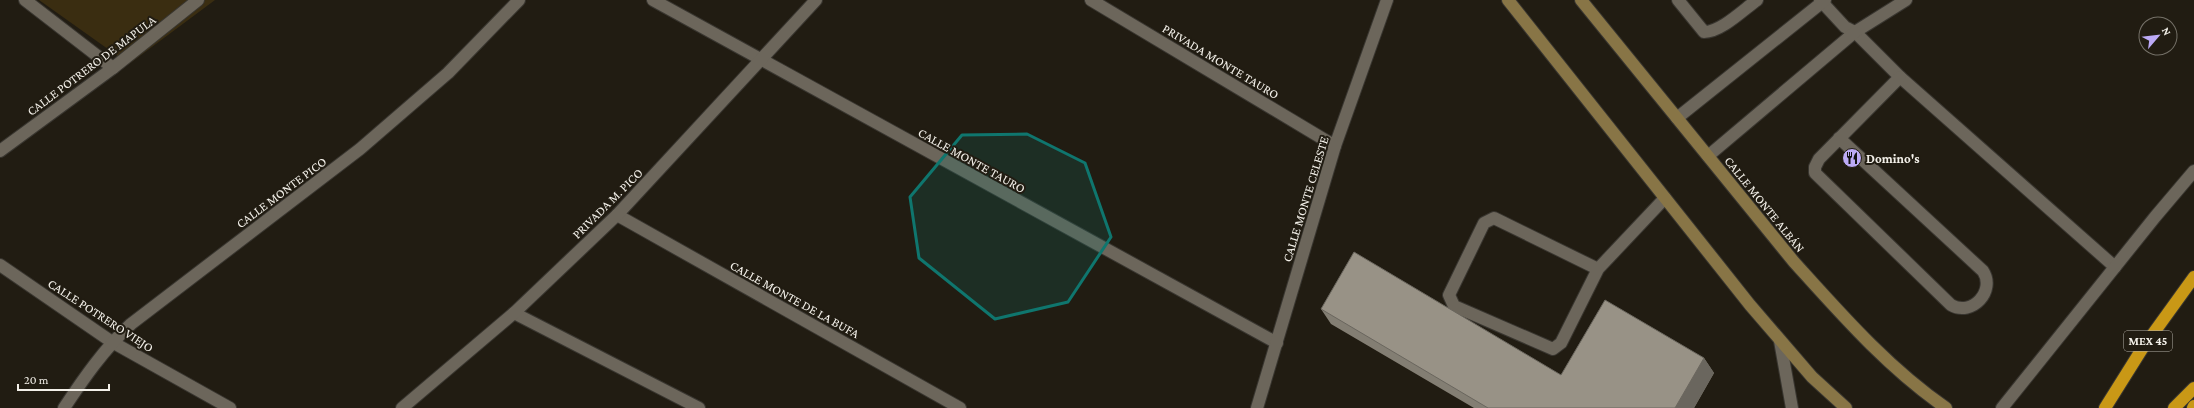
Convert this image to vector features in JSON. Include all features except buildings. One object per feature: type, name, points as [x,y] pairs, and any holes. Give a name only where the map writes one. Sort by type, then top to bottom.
[{"type":"highway","name":"MEX 45","points":[[2108,403],[2142,349],[2194,277]]},
{"type":"highway","points":[[2174,408],[2194,388]]},
{"type":"highway","points":[[2098,408],[2108,403]]},
{"type":"main road","points":[[1508,0],[1780,341],[1812,376],[1846,408]]},
{"type":"main road","name":"CALLE MONTE ALBÁN","points":[[1581,0],[1794,262],[1831,304],[1894,366],[1946,408]]},
{"type":"street","name":"CALLE POTRERO DE MAPULA","points":[[25,0],[113,68]]},
{"type":"street","name":"CALLE POTRERO DE MAPULA","points":[[0,151],[113,68],[198,0]]},
{"type":"street","name":"CALLE MONTE PICO","points":[[64,408],[89,370],[112,342],[153,306],[310,189],[366,145],[448,73],[519,0]]},
{"type":"street","name":"CALLE MONTE TAURO","points":[[653,0],[1277,343]]},
{"type":"street","name":"PRIVADA M. PICO","points":[[402,408],[514,312],[617,215],[762,61],[816,0]]},
{"type":"street","name":"PRIVADA MONTE TAURO","points":[[1091,0],[1335,146]]},
{"type":"street","points":[[1110,0],[1123,18]]},
{"type":"street","name":"CALLE MONTE CELESTE","points":[[1257,408],[1335,146],[1387,0]]},
{"type":"street","points":[[1678,0],[1704,32],[1715,30],[1757,0]]},
{"type":"street","points":[[1708,156],[1855,32],[1906,0]]},
{"type":"street","points":[[1677,118],[1823,1],[1845,27],[1855,32],[1900,77],[2115,267]]},
{"type":"street","points":[[1838,138],[1983,271],[1988,278],[1988,286],[1973,306],[1966,309],[1958,309],[1951,305],[1820,180],[1815,173],[1815,167],[1819,159],[1838,138],[1900,77]]},
{"type":"street","points":[[2002,408],[2194,171]]},
{"type":"street","points":[[1598,269],[1494,218],[1484,223],[1449,295],[1454,306],[1553,350],[1561,343],[1598,269],[1665,198]]},
{"type":"street","name":"CALLE MONTE DE LA BUFA","points":[[617,215],[960,408]]},
{"type":"street","name":"CALLE POTRERO VIEJO","points":[[0,265],[112,342],[230,408]]},
{"type":"street","points":[[514,312],[698,408]]},
{"type":"street","points":[[1780,341],[1792,408]]},
{"type":"highlighted area","points":[[1027,134],[1085,163],[1111,237],[1068,302],[995,319],[919,258],[910,197],[962,135]]},
{"type":"shaded area","points":[[39,0],[215,0],[129,64]]},
{"type":"place","name":"Domino's","points":[[1852,158]]}]
